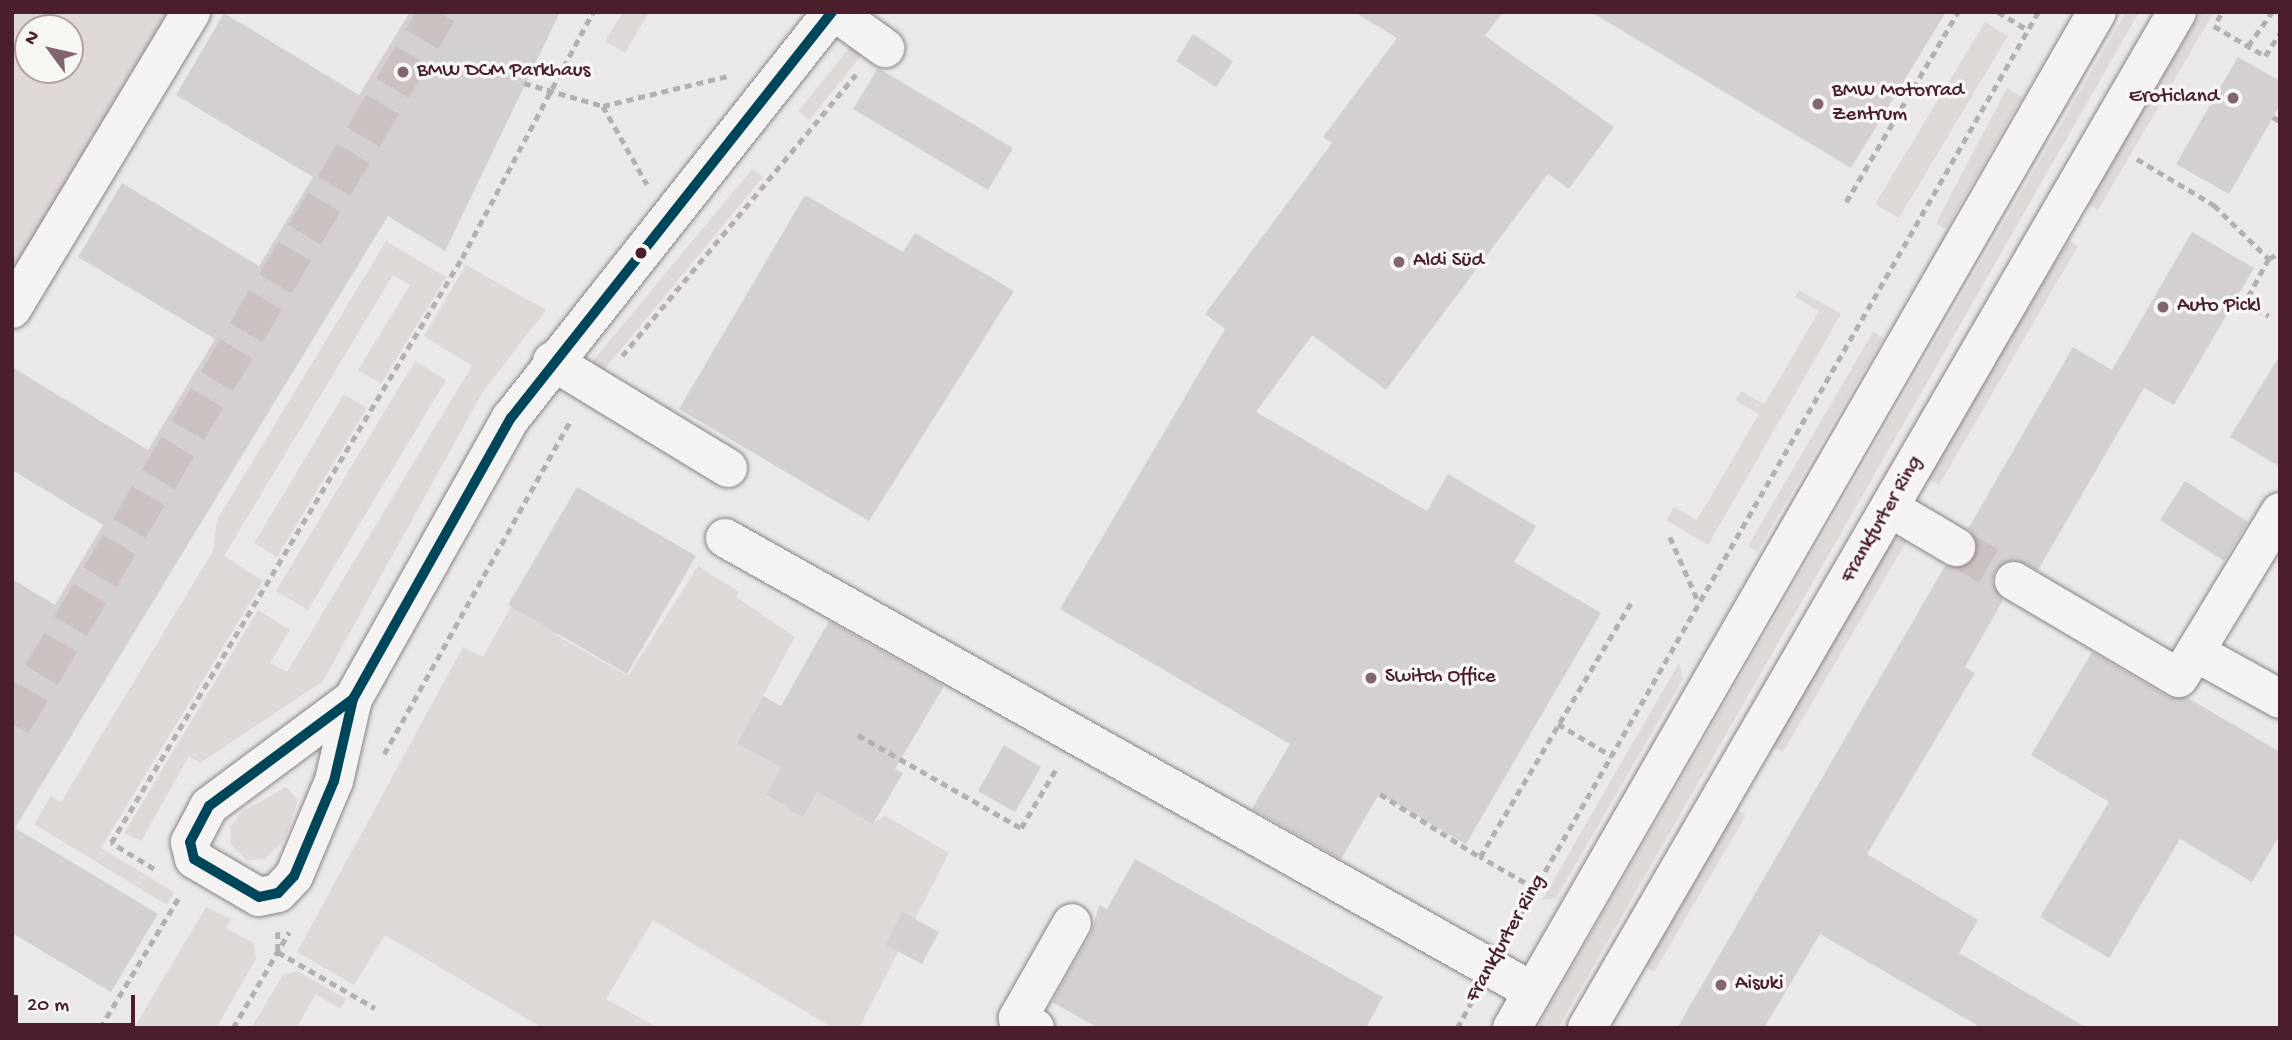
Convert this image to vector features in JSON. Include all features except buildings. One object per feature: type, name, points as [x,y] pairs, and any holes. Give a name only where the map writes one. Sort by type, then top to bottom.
[{"type":"main road","points":[[12,309],[191,12]]},
{"type":"main road","points":[[353,699],[209,806],[190,842],[189,874],[287,906],[295,876],[334,781],[353,699],[511,418],[552,361],[833,12],[883,46]]},
{"type":"main road","points":[[1512,1028],[2096,12]]},
{"type":"main road","name":"Frankfurter Ring","points":[[1587,1028],[2178,12]]},
{"type":"main road","points":[[552,361],[729,468]]},
{"type":"main road","points":[[1890,509],[1956,547]]},
{"type":"main road","points":[[2014,581],[2179,678],[2280,512]]},
{"type":"main road","points":[[725,538],[1532,991]]},
{"type":"main road","points":[[2195,652],[2280,699]]},
{"type":"main road","points":[[1035,1028],[1018,1018],[1072,923]]},
{"type":"path","points":[[100,1028],[189,874],[111,843],[462,258],[546,93],[593,12]]},
{"type":"path","points":[[1846,202],[1958,12]]},
{"type":"path","points":[[1998,12],[2028,30]]},
{"type":"path","name":"Frankfurter Ring","points":[[1457,1028],[2038,12]]},
{"type":"path","points":[[2248,46],[2266,14],[2272,12]]},
{"type":"path","points":[[2214,26],[2265,56],[2280,33]]},
{"type":"path","points":[[378,766],[559,437],[596,387],[883,46]]},
{"type":"path","points":[[524,83],[546,93],[603,106],[742,72]]},
{"type":"path","points":[[603,106],[649,186],[674,208]]},
{"type":"path","points":[[2273,117],[2280,121]]},
{"type":"path","points":[[2136,159],[2214,205],[2269,259]]},
{"type":"path","points":[[2269,316],[2245,303],[2269,259],[2280,252]]},
{"type":"path","points":[[1670,537],[1700,604]]},
{"type":"path","points":[[1480,856],[1632,601]]},
{"type":"path","points":[[1558,724],[1612,755]]},
{"type":"path","points":[[858,735],[1021,828],[1075,735]]},
{"type":"path","points":[[1380,794],[1535,889]]},
{"type":"path","points":[[278,953],[287,906]]},
{"type":"path","points":[[233,1028],[278,953],[287,906]]},
{"type":"path","points":[[278,953],[375,1008]]},
{"type":"shaded area","points":[[12,12],[168,12],[12,271]]},
{"type":"shaded area","points":[[623,12],[649,12],[625,53],[605,41]]},
{"type":"shaded area","points":[[2126,12],[2139,12],[1558,1028],[1537,1028]]},
{"type":"shaded area","points":[[2201,12],[2214,12],[2098,210],[2088,204]]},
{"type":"shaded area","points":[[1985,22],[2008,36],[1899,218],[1875,204]]},
{"type":"shaded area","points":[[851,46],[862,55],[809,120],[798,111]]},
{"type":"shaded area","points":[[2007,88],[2022,97],[1946,229],[1936,223]]},
{"type":"shaded area","points":[[752,169],[763,177],[604,370],[592,362]]},
{"type":"shaded area","points":[[2068,240],[2078,246],[1939,485],[1928,478]]},
{"type":"shaded area","points":[[386,241],[446,277],[381,384],[358,370],[410,285],[393,275],[224,556],[263,581],[101,848],[174,892],[167,905],[34,824],[51,796],[61,802],[213,551],[217,520]]},
{"type":"shaded area","points":[[466,265],[546,310],[482,393],[323,681],[200,763],[189,756],[141,841],[124,833],[258,610],[290,630],[270,663],[287,672],[472,366],[424,336]]},
{"type":"shaded area","points":[[1799,290],[1841,314],[1708,545],[1666,520],[1674,507],[1697,520],[1759,414],[1735,400],[1741,391],[1764,404],[1819,311],[1795,297]]},
{"type":"shaded area","points":[[1873,332],[1883,338],[1757,552],[1748,546]]},
{"type":"shaded area","points":[[415,361],[446,380],[308,610],[276,591]]},
{"type":"shaded area","points":[[344,394],[367,408],[277,557],[254,543]]},
{"type":"shaded area","points":[[1909,537],[1783,752],[1772,746],[1892,540]]},
{"type":"shaded area","points":[[535,564],[582,591],[556,635],[628,676],[698,566],[739,592],[736,597],[795,637],[737,743],[781,768],[766,796],[803,816],[817,792],[873,824],[884,815],[949,853],[859,1028],[833,1028],[653,920],[606,999],[658,1028],[543,1028],[385,935],[354,985],[297,952],[463,647],[483,657]]},
{"type":"shaded area","points":[[1679,663],[1683,679],[1556,898],[1542,900]]},
{"type":"shaded area","points":[[286,787],[298,800],[285,839],[265,859],[247,860],[231,845],[230,827],[242,812]]},
{"type":"shaded area","points":[[1737,810],[1746,815],[1654,972],[1645,967]]},
{"type":"shaded area","points":[[206,907],[231,919],[226,928],[254,943],[256,959],[216,1028],[134,1028]]},
{"type":"shaded area","points":[[297,971],[346,999],[340,1009],[316,994],[296,1028],[251,1028],[283,975]]},
{"type":"tunnel","points":[[12,724],[438,12]]},
{"type":"tunnel","points":[[1956,547],[2014,581]]},
{"type":"transit line","points":[[353,699],[511,418],[832,12]]},
{"type":"transit line","points":[[353,699],[334,781],[294,876],[278,893],[259,897],[194,859],[190,842],[209,806],[353,699]]},
{"type":"place","name":"BMW DCM Parkhaus","points":[[403,72]]},
{"type":"place","name":"Eroticland","points":[[2233,98]]},
{"type":"place","name":"BMW Motorrad Zentrum","points":[[1818,104]]},
{"type":"place","name":"Aldi Süd","points":[[1399,262]]},
{"type":"place","name":"Auto Pickl","points":[[2163,307]]},
{"type":"place","name":"Switch Office","points":[[1371,678]]},
{"type":"place","name":"Aisuki","points":[[1721,985]]}]
